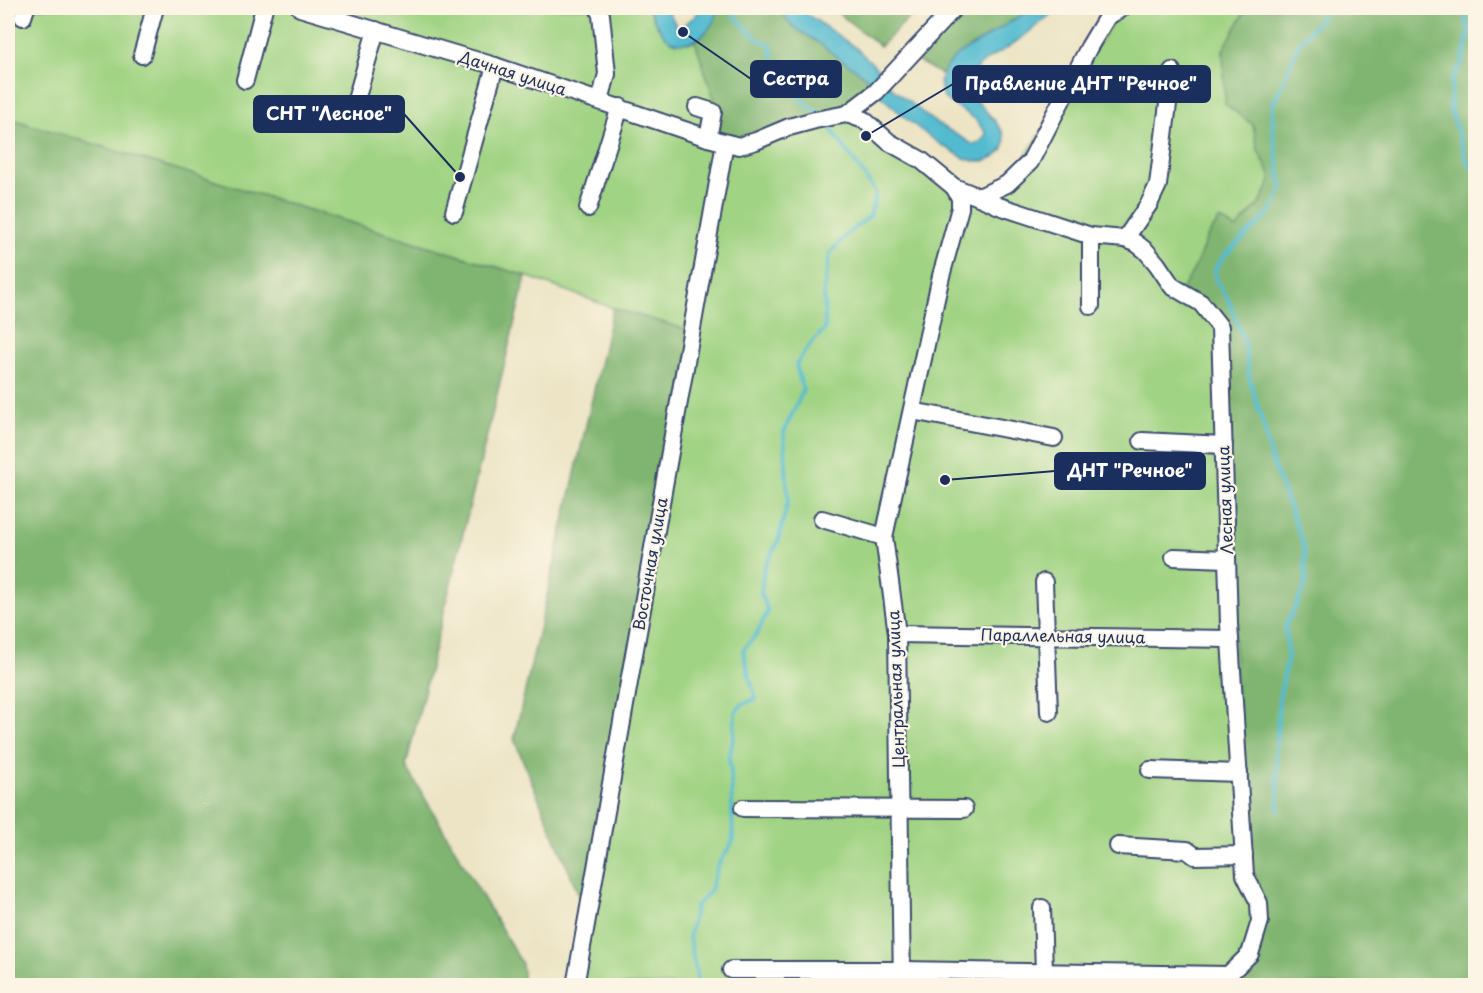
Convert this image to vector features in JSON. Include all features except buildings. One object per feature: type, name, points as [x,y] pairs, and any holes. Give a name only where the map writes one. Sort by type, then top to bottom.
[{"type":"street","points":[[142,55],[155,8]]},
{"type":"street","points":[[245,80],[264,8]]},
{"type":"street","name":"Дачная улица","points":[[300,8],[495,66],[738,146],[789,127],[847,114]]},
{"type":"street","points":[[598,8],[602,15],[607,74],[600,101]]},
{"type":"street","points":[[847,114],[881,87],[954,8]]},
{"type":"street","points":[[979,197],[1006,184],[1030,162],[1089,47],[1107,17],[1122,8]]},
{"type":"street","points":[[356,100],[376,30]]},
{"type":"street","points":[[453,212],[495,66]]},
{"type":"street","points":[[847,114],[864,120],[890,142],[921,160],[954,187],[1010,210],[1091,237],[1125,239],[1149,204],[1158,185],[1172,71]]},
{"type":"street","points":[[588,208],[620,107]]},
{"type":"street","points":[[697,107],[713,112],[708,138]]},
{"type":"street","name":"Восточная улица","points":[[575,986],[725,143]]},
{"type":"street","name":"Центральная улица","points":[[902,978],[897,634],[884,537],[941,276],[960,207],[960,198],[954,187]]},
{"type":"street","points":[[1091,237],[1091,306]]},
{"type":"street","name":"Лесная улица","points":[[1044,972],[1228,975],[1250,954],[1260,921],[1259,903],[1245,875],[1230,639],[1220,327],[1201,303],[1173,286],[1146,251],[1136,243],[1125,239]]},
{"type":"street","points":[[912,411],[1054,438]]},
{"type":"street","points":[[1142,441],[1224,445]]},
{"type":"street","points":[[822,519],[884,537]]},
{"type":"street","points":[[1174,557],[1227,559]]},
{"type":"street","points":[[1044,582],[1049,712]]},
{"type":"street","name":"Параллельная улица","points":[[897,634],[1230,639]]},
{"type":"street","points":[[1150,770],[1239,773]]},
{"type":"street","points":[[743,808],[964,808]]},
{"type":"street","points":[[1118,846],[1187,850],[1196,856],[1244,855]]},
{"type":"street","points":[[731,970],[902,978],[1044,972],[1042,908]]},
{"type":"green space","points":[[8,8],[648,8],[658,27],[688,43],[695,41],[717,107],[843,115],[975,196],[1007,184],[1122,8],[1247,8],[1223,50],[1253,125],[1258,150],[1269,171],[1271,181],[1260,203],[1236,229],[1220,219],[1207,237],[1196,265],[1220,327],[1259,903],[1242,985],[575,985],[692,331],[613,308],[526,276],[8,118]]},
{"type":"green space","points":[[720,8],[777,8],[794,27],[864,75],[874,88],[843,115],[722,143],[717,107],[695,41],[704,34]]},
{"type":"green space","points":[[832,8],[919,8],[880,46]]},
{"type":"green space","points":[[964,8],[1033,8],[956,56],[942,75],[914,59]]},
{"type":"green space","points":[[1247,8],[1475,8],[1475,985],[1242,985],[1234,969],[1260,921],[1245,875],[1220,327],[1181,292],[1196,265],[1207,237],[1220,219],[1236,229],[1260,203],[1271,181],[1269,171],[1258,150],[1253,125],[1225,104],[1223,50]]},
{"type":"green space","points":[[8,118],[526,276],[406,766],[522,964],[524,985],[8,985]]},
{"type":"green space","points":[[613,308],[692,331],[588,917],[514,739]]},
{"type":"water","points":[[648,8],[667,8],[677,27],[681,27],[702,8],[720,8],[706,32],[695,40],[681,43],[673,42],[665,36]]},
{"type":"water","points":[[777,8],[798,8],[839,36],[874,65],[893,89],[933,121],[974,145],[982,140],[986,133],[975,119],[945,99],[940,81],[945,69],[956,56],[1033,8],[1058,8],[1019,40],[985,61],[970,78],[965,88],[1003,132],[1005,142],[1002,150],[996,156],[984,161],[974,161],[940,144],[909,121],[876,92],[864,75],[794,27]]},
{"type":"waterway","points":[[727,8],[757,39],[771,45],[774,65],[783,84],[819,114]]},
{"type":"waterway","points":[[1279,810],[1276,753],[1279,699],[1288,656],[1285,626],[1306,582],[1304,546],[1271,459],[1249,377],[1245,344],[1228,299],[1216,281],[1215,269],[1225,255],[1264,219],[1276,203],[1282,189],[1273,129],[1273,105],[1300,41],[1320,20],[1324,8]]},
{"type":"waterway","points":[[1463,8],[1469,32],[1463,60],[1452,80],[1450,108],[1466,159],[1476,171]]},
{"type":"waterway","points":[[696,986],[697,977],[689,937],[696,906],[710,891],[718,865],[733,842],[729,757],[734,736],[735,713],[742,704],[756,699],[743,650],[756,635],[768,611],[761,594],[764,568],[778,542],[788,500],[784,432],[803,390],[796,365],[808,347],[825,329],[824,289],[830,253],[848,233],[870,216],[876,194],[828,124]]},
{"type":"place","name":"Сестра","points":[[683,32]]},
{"type":"place","name":"Правление ДНТ \"Речное\"","points":[[866,136]]},
{"type":"place","name":"СНТ \"Лесное\"","points":[[460,177]]},
{"type":"place","name":"ДНТ \"Речное\"","points":[[945,480]]}]
